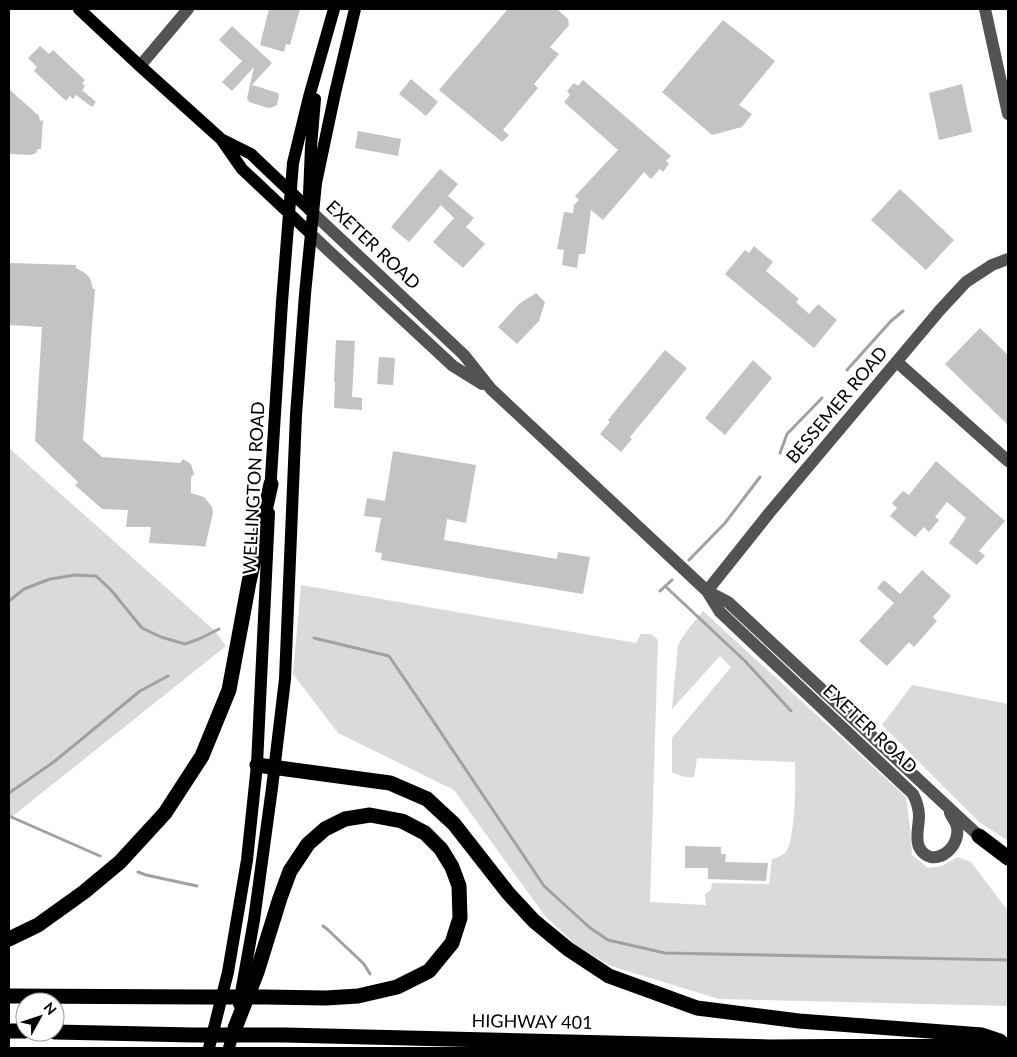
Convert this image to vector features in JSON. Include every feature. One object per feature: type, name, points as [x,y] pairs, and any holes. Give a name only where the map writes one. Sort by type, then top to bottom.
[{"type":"highway","points":[[9,939],[38,925],[84,892],[120,862],[165,813],[202,756],[229,690],[249,582],[271,484]]},
{"type":"highway","points":[[258,765],[390,783],[427,799],[454,824],[508,893],[534,921],[568,949],[608,976],[697,1008],[799,1021],[982,1035],[1008,1045]]},
{"type":"highway","points":[[9,996],[326,998],[358,996],[396,987],[429,971],[452,943],[460,918],[459,886],[452,867],[441,849],[425,833],[402,821],[370,815],[345,820],[325,829],[308,844],[290,871],[251,972],[235,1028]]},
{"type":"highway","points":[[979,836],[1008,858]]},
{"type":"highway","name":"HIGHWAY 401","points":[[65,1032],[285,1035],[770,1047],[1008,1045]]},
{"type":"main road","name":"EXETER ROAD","points":[[79,9],[221,139],[242,169],[311,234]]},
{"type":"main road","name":"WELLINGTON ROAD","points":[[209,1048],[228,972],[247,860],[258,765],[282,292],[293,164],[309,97],[334,9]]},
{"type":"main road","points":[[311,210],[335,93],[355,9]]},
{"type":"main road","points":[[251,972],[254,920],[285,680],[296,415],[311,234],[309,177],[319,61]]},
{"type":"main road","name":"EXETER ROAD","points":[[221,139],[251,154],[311,210]]},
{"type":"main road","points":[[229,1048],[235,1028]]},
{"type":"street","points":[[140,66],[188,9]]},
{"type":"street","points":[[985,9],[1008,114]]},
{"type":"street","name":"EXETER ROAD","points":[[311,210],[464,355],[491,390],[707,591],[728,602],[979,836]]},
{"type":"street","name":"EXETER ROAD","points":[[311,234],[453,366],[491,390]]},
{"type":"street","name":"BESSEMER ROAD","points":[[707,591],[940,310],[966,282],[992,265],[1008,259]]},
{"type":"street","points":[[897,362],[1008,461]]},
{"type":"street","name":"EXETER ROAD","points":[[707,591],[720,612],[913,794],[918,805],[918,846],[925,854],[934,857],[944,855],[952,848],[957,838],[957,825],[947,808]]},
{"type":"shaded area","points":[[9,448],[215,631],[226,646],[9,819]]},
{"type":"shaded area","points":[[301,585],[636,643],[641,634],[651,634],[658,640],[650,902],[706,905],[705,894],[711,890],[712,883],[769,884],[772,859],[786,852],[789,845],[794,809],[795,762],[697,758],[694,777],[672,772],[672,738],[731,667],[720,656],[672,709],[678,645],[703,611],[906,797],[912,855],[928,868],[942,866],[958,857],[971,862],[1008,911],[1008,1006],[719,999],[611,966],[578,947],[545,916],[454,790],[338,733],[293,674]]},
{"type":"shaded area","points":[[912,685],[1008,704],[1008,841],[979,822],[882,725]]},
{"type":"building","points":[[269,9],[300,9],[290,45],[286,44],[284,52],[260,45]]},
{"type":"building","points":[[508,9],[557,9],[568,19],[569,25],[550,47],[559,54],[534,84],[538,88],[503,130],[509,135],[502,142],[439,90]]},
{"type":"building","points":[[723,20],[775,61],[739,105],[752,114],[742,127],[712,135],[662,92]]},
{"type":"building","points":[[232,26],[272,63],[252,85],[278,93],[277,105],[268,108],[249,102],[247,98],[254,67],[232,91],[222,82],[242,61],[219,40]]},
{"type":"building","points":[[40,46],[49,54],[53,50],[85,80],[82,83],[85,86],[82,90],[96,102],[92,107],[76,95],[73,99],[70,96],[66,101],[34,71],[37,67],[28,58]]},
{"type":"building","points":[[411,79],[438,102],[426,116],[399,94]]},
{"type":"building","points":[[583,80],[671,156],[666,161],[669,164],[663,172],[660,169],[651,179],[644,172],[603,220],[591,210],[585,254],[579,254],[577,268],[562,265],[564,250],[557,249],[564,212],[573,213],[574,205],[579,200],[575,196],[618,150],[564,102],[570,95],[567,91],[574,83],[578,86]]},
{"type":"building","points":[[962,84],[972,132],[939,140],[929,93]]},
{"type":"building","points":[[9,89],[39,116],[40,121],[43,120],[41,149],[38,149],[36,153],[31,155],[9,154]]},
{"type":"building","points":[[358,131],[401,139],[398,156],[355,148]]},
{"type":"building","points":[[440,169],[458,184],[448,196],[474,218],[466,227],[485,244],[463,268],[433,242],[454,218],[441,205],[409,242],[391,227]]},
{"type":"building","points":[[900,189],[954,240],[926,270],[871,220]]},
{"type":"building","points":[[754,246],[773,262],[766,271],[799,299],[796,302],[809,314],[818,304],[837,320],[814,348],[725,274],[745,250],[749,253]]},
{"type":"building","points":[[9,263],[76,265],[76,268],[90,278],[93,289],[95,289],[83,440],[102,457],[180,463],[183,459],[191,464],[194,474],[191,477],[191,493],[204,497],[212,507],[213,513],[205,547],[149,543],[151,527],[126,527],[128,510],[102,509],[75,485],[78,482],[35,441],[42,327],[9,325]]},
{"type":"building","points":[[536,293],[545,302],[539,321],[517,344],[498,327],[519,304]]},
{"type":"building","points":[[980,328],[1008,355],[1008,425],[945,364]]},
{"type":"building","points":[[336,340],[355,341],[352,397],[362,398],[362,410],[334,408]]},
{"type":"building","points":[[665,350],[687,368],[630,437],[632,439],[621,452],[600,434],[610,422],[608,420]]},
{"type":"building","points":[[379,357],[395,358],[393,385],[377,384]]},
{"type":"building","points":[[753,360],[772,378],[725,435],[705,418]]},
{"type":"building","points":[[393,451],[476,465],[466,523],[447,519],[444,540],[557,559],[558,552],[590,557],[583,594],[381,560],[382,553],[375,552],[381,518],[364,516],[367,498],[385,501]]},
{"type":"building","points":[[936,461],[1005,521],[979,551],[985,556],[977,565],[949,543],[966,518],[947,502],[935,517],[939,520],[929,532],[924,527],[915,537],[890,516],[897,508],[892,503],[903,491],[909,495]]},
{"type":"building","points":[[922,570],[951,596],[933,617],[937,621],[914,647],[909,642],[887,666],[859,641],[894,603],[877,588],[884,580],[900,594]]},
{"type":"building","points":[[685,846],[721,847],[721,854],[726,854],[725,862],[768,863],[766,881],[708,879],[708,868],[685,868]]},
{"type":"waterway","points":[[847,370],[891,321],[903,311]]},
{"type":"waterway","points":[[780,453],[787,434],[822,398]]},
{"type":"waterway","points":[[689,560],[725,523],[760,477]]},
{"type":"waterway","points":[[9,601],[24,589],[50,579],[76,575],[96,576],[111,590],[142,628],[161,637],[185,644],[219,629]]},
{"type":"waterway","points":[[660,591],[672,580]]},
{"type":"waterway","points":[[665,586],[745,661],[791,711]]},
{"type":"waterway","points":[[314,638],[389,656],[544,886],[589,927],[608,940],[665,953],[1008,960]]},
{"type":"waterway","points":[[9,793],[55,761],[140,691],[168,676]]},
{"type":"waterway","points":[[9,816],[100,856]]},
{"type":"waterway","points":[[138,872],[197,886]]},
{"type":"waterway","points":[[323,926],[364,964],[370,974]]}]
